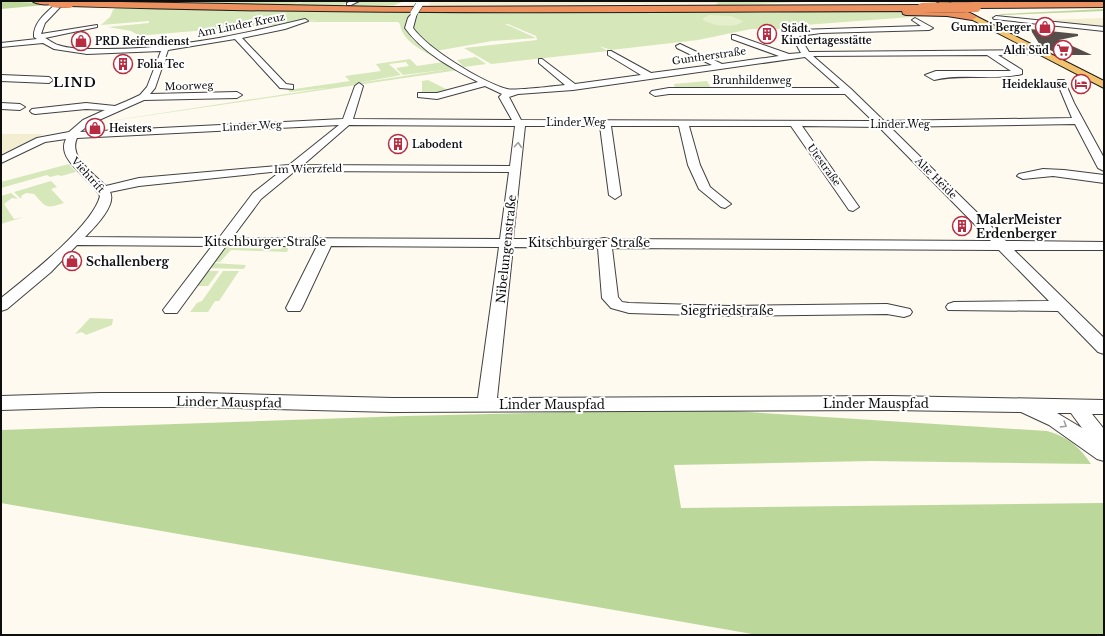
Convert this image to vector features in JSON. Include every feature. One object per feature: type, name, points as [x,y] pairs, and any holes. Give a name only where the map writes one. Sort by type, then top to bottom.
[{"type":"highway","points":[[36,1],[384,10],[919,9],[974,6],[1104,5]]},
{"type":"highway","points":[[92,1],[315,7],[736,7],[940,10],[951,4],[980,11],[1010,13]]},
{"type":"highway","points":[[736,7],[854,1]]},
{"type":"highway","points":[[1035,1],[1104,5]]},
{"type":"highway","points":[[982,22],[986,16],[1104,5]]},
{"type":"highway","points":[[919,9],[972,17]]},
{"type":"main road","points":[[940,1],[951,4],[972,17],[1104,85]]},
{"type":"street","points":[[349,4],[356,1]]},
{"type":"street","points":[[40,39],[37,30],[39,26],[66,2]]},
{"type":"street","points":[[420,3],[411,18],[409,28],[416,39],[426,47],[506,95]]},
{"type":"street","name":"Alte Heide","points":[[919,9],[929,28],[850,29],[801,32],[796,34],[796,38],[807,54],[808,58],[831,75],[848,91],[1104,348]]},
{"type":"street","points":[[996,18],[1104,29]]},
{"type":"street","name":"Am Linder Kreuz","points":[[40,39],[54,46],[82,52],[163,48],[237,38],[305,21]]},
{"type":"street","points":[[1,45],[40,39],[95,26]]},
{"type":"street","points":[[735,37],[787,56]]},
{"type":"street","points":[[237,38],[283,86],[290,87]]},
{"type":"street","points":[[680,46],[720,66]]},
{"type":"street","points":[[74,135],[91,119],[141,98],[151,88],[165,51],[163,48]]},
{"type":"street","points":[[943,74],[1007,74],[1019,72],[988,52]]},
{"type":"street","name":"Guntherstraße","points":[[506,95],[518,91],[573,87],[807,54],[1040,52]]},
{"type":"street","points":[[611,54],[649,76]]},
{"type":"street","points":[[542,61],[573,87]]},
{"type":"street","points":[[1,78],[49,80]]},
{"type":"street","points":[[1061,82],[1079,121],[1104,168]]},
{"type":"street","points":[[421,95],[437,96],[486,83]]},
{"type":"street","points":[[171,310],[257,196],[343,127],[347,122],[359,86]]},
{"type":"street","name":"Brunhildenweg","points":[[655,93],[669,91],[848,91]]},
{"type":"street","name":"Moorweg","points":[[141,98],[237,95]]},
{"type":"street","name":"Nibelungenstraße","points":[[487,404],[520,126],[506,95]]},
{"type":"street","points":[[1,106],[20,107]]},
{"type":"street","points":[[35,111],[86,106],[116,108]]},
{"type":"street","name":"Linder Weg","points":[[1,160],[46,138],[74,135],[347,122],[517,121],[1013,124],[1079,121]]},
{"type":"street","points":[[605,122],[615,196]]},
{"type":"street","points":[[683,122],[694,164],[705,189],[724,204]]},
{"type":"street","name":"Utestraße","points":[[794,123],[853,207]]},
{"type":"street","name":"Viehtrift","points":[[1,306],[46,269],[75,241],[104,205],[106,196],[103,190],[71,156],[70,144],[74,135]]},
{"type":"street","name":"Im Wierzfeld","points":[[103,190],[138,182],[291,168],[515,169]]},
{"type":"street","points":[[1023,176],[1035,172],[1104,179]]},
{"type":"street","name":"Kitschburger Straße","points":[[75,241],[604,242],[1104,246]]},
{"type":"street","points":[[294,308],[326,242]]},
{"type":"street","name":"Siegfriedstraße","points":[[604,242],[610,298],[618,305],[630,308],[730,311],[887,309],[904,312]]},
{"type":"street","points":[[954,307],[1062,306]]},
{"type":"street","name":"Linder Mauspfad","points":[[1,403],[100,400],[200,400],[393,405],[890,403],[1104,407]]},
{"type":"street","points":[[1016,405],[1056,420],[1104,453]]},
{"type":"street","points":[[1076,406],[1104,443]]},
{"type":"shaded area","points":[[430,1],[716,1],[718,3],[429,6]]},
{"type":"shaded area","points":[[1104,18],[1104,28],[1017,21]]},
{"type":"shaded area","points":[[1,134],[44,134],[1,154]]},
{"type":"green space","points":[[1,1],[56,4],[1,9]]},
{"type":"green space","points":[[126,1],[303,1],[289,6]]},
{"type":"green space","points":[[305,1],[354,1],[340,6],[293,5]]},
{"type":"green space","points":[[359,1],[404,1],[393,6],[351,6]]},
{"type":"green space","points":[[716,1],[839,1],[715,5],[718,3]]},
{"type":"green space","points":[[116,8],[410,12],[406,26],[412,39],[433,55],[454,67],[451,69],[459,70],[90,124],[327,88],[290,92],[288,90],[350,81],[345,76],[381,71],[376,64],[410,59],[417,66],[443,62],[423,51],[405,37],[398,22],[304,22],[320,20],[305,21],[285,26],[265,25],[136,36],[138,35],[131,31],[108,27],[149,23],[149,21],[101,25],[110,17],[113,10]],"holes":[[[406,62],[409,66],[396,68],[403,75],[443,70],[358,83],[401,75],[389,64]]]},
{"type":"green space","points":[[1104,9],[1104,11],[1003,15],[987,18],[1002,14]]},
{"type":"green space","points":[[737,10],[929,13],[956,17],[924,16],[792,26],[791,29],[751,29],[698,40],[611,50],[599,46],[608,51],[491,64],[464,48],[537,40],[536,36],[505,24],[536,38],[492,41],[436,51],[413,31],[413,19],[419,12]]},
{"type":"green space","points":[[709,15],[731,16],[743,21],[740,24],[730,26],[718,25],[703,20],[703,18]]},
{"type":"green space","points":[[476,57],[486,64],[464,67],[457,60]]},
{"type":"green space","points":[[428,80],[450,91],[441,93],[422,93],[422,81]]},
{"type":"green space","points":[[707,81],[712,90],[675,89],[674,84]]},
{"type":"green space","points":[[69,164],[76,172],[61,176],[58,175],[50,177],[47,175],[1,188],[1,182]]},
{"type":"green space","points":[[51,181],[57,187],[51,189],[64,203],[47,206],[44,205],[34,194],[26,193],[21,196],[22,198],[20,198],[14,192]]},
{"type":"green space","points":[[11,193],[18,199],[12,198],[4,204],[14,219],[24,217],[1,224],[1,196]]},
{"type":"green space","points":[[231,244],[238,244],[236,248],[281,249],[284,244],[290,244],[287,252],[231,250],[220,262],[211,262],[221,248]]},
{"type":"green space","points":[[212,263],[246,265],[244,269],[206,268]]},
{"type":"green space","points":[[204,271],[219,271],[208,286],[197,286],[195,283]]},
{"type":"green space","points":[[223,271],[239,271],[219,301],[215,301],[208,312],[190,312],[197,303],[202,301]]},
{"type":"green space","points":[[90,318],[113,319],[112,325],[86,335],[82,332],[75,334]]},
{"type":"green space","points":[[701,409],[1047,431],[1067,439],[1078,447],[1091,464],[871,461],[674,465],[681,508],[1103,503],[1104,635],[758,635],[1,503],[1,430],[406,416]]},
{"type":"building","points":[[1030,29],[1078,34],[1078,36],[1059,40],[1092,55],[1060,55],[1040,45]]},
{"type":"place","name":"Gummi Berger","points":[[1045,27]]},
{"type":"place","name":"Städt. Kindertagesstätte","points":[[767,34]]},
{"type":"place","name":"PRD Reifendienst","points":[[81,41]]},
{"type":"place","name":"Aldi Süd","points":[[1063,50]]},
{"type":"place","name":"Folia Tec","points":[[123,64]]},
{"type":"place","name":"Heideklause","points":[[1081,84]]},
{"type":"place","name":"Heisters","points":[[95,128]]},
{"type":"place","name":"Labodent","points":[[398,144]]},
{"type":"place","name":"MalerMeister Erdenberger","points":[[962,226]]},
{"type":"place","name":"Schallenberg","points":[[72,261]]},
{"type":"district","name":"LIND","points":[[75,82]]}]
